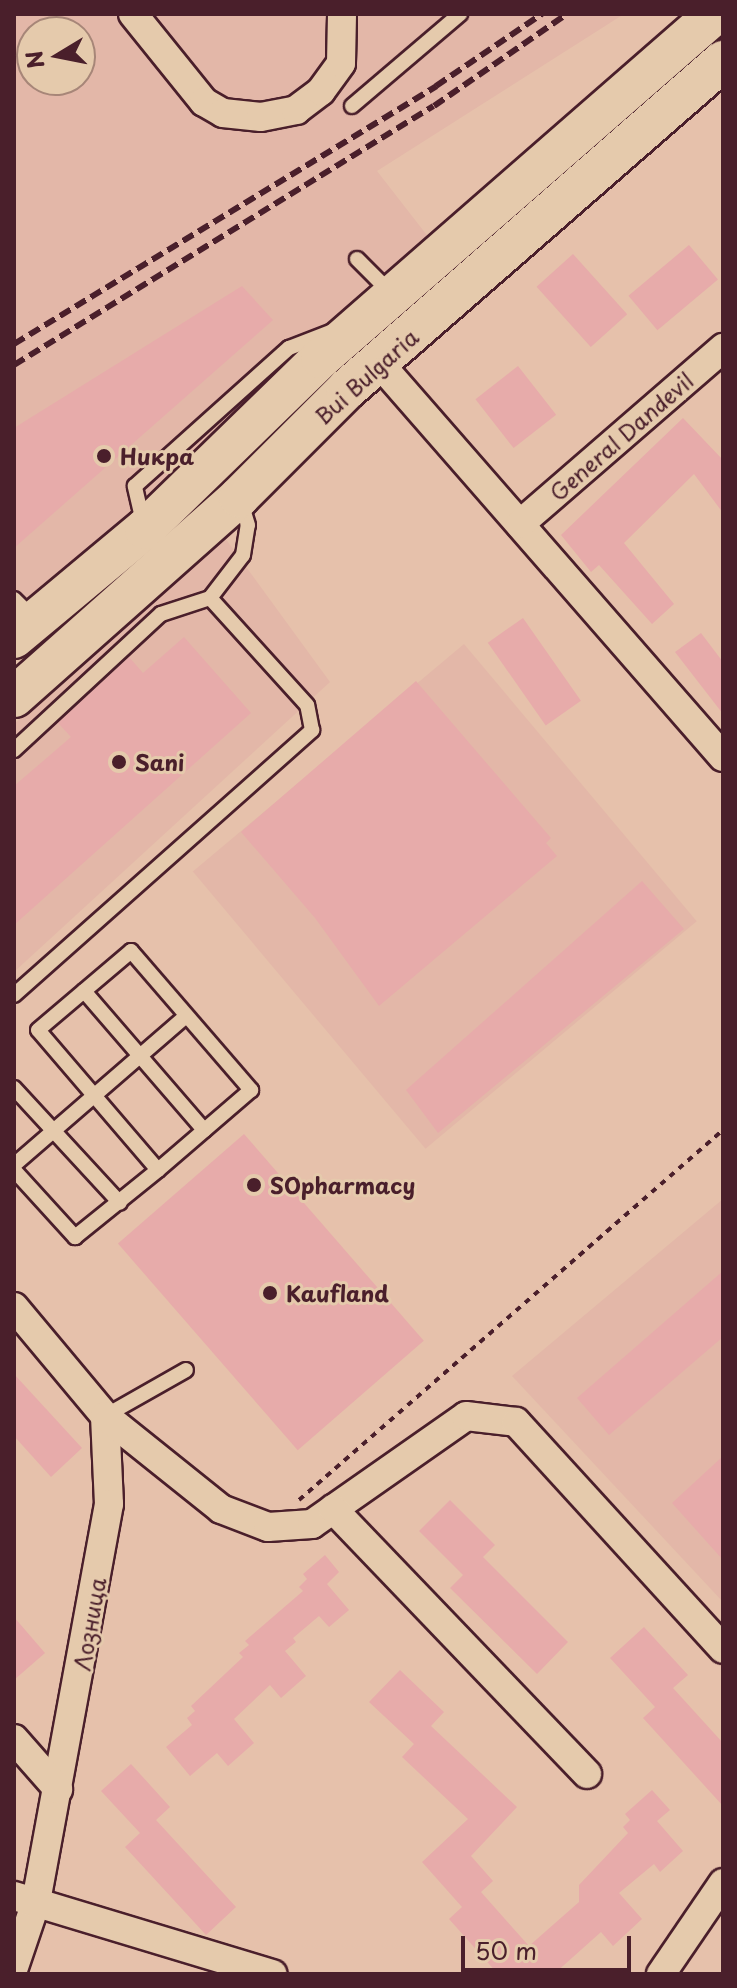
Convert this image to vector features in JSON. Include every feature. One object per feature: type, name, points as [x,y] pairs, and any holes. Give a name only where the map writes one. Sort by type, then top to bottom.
[{"type":"main road","name":"Bui Bulgaria","points":[[23,613],[145,529],[363,321],[715,14]]},
{"type":"main road","name":"Bui Bulgaria","points":[[14,697],[239,497],[379,363],[723,61]]},
{"type":"street","points":[[133,14],[204,102],[223,113],[261,117],[296,110],[321,91],[341,63],[342,14]]},
{"type":"street","points":[[379,363],[520,524],[713,731],[723,757]]},
{"type":"street","name":"General Dandevil","points":[[520,524],[717,365]]},
{"type":"street","points":[[14,1307],[105,1416],[221,1509],[268,1527],[312,1524],[466,1416],[516,1422],[723,1649]]},
{"type":"street","name":"Лозница","points":[[14,1967],[25,1899],[58,1789],[109,1504],[105,1416]]},
{"type":"street","points":[[333,1509],[587,1774]]},
{"type":"street","points":[[14,1739],[58,1789]]},
{"type":"street","points":[[661,1974],[723,1883]]},
{"type":"street","points":[[25,1899],[272,1974]]},
{"type":"lane","points":[[352,106],[460,14]]},
{"type":"lane","points":[[357,259],[393,295]]},
{"type":"lane","points":[[14,750],[161,614],[210,598],[243,555],[248,525],[239,497]]},
{"type":"lane","points":[[14,995],[312,730],[307,705],[210,598]]},
{"type":"lane","points":[[158,1170],[95,1093],[38,1030],[131,951],[251,1090],[120,1203],[75,1237],[14,1167],[95,1093],[186,1016]]},
{"type":"lane","points":[[84,991],[204,1130]]},
{"type":"lane","points":[[14,1088],[120,1203]]},
{"type":"lane","points":[[105,1416],[186,1370]]},
{"type":"path","points":[[268,1527],[723,1130]]},
{"type":"shaded area","points":[[14,14],[624,14],[377,171],[433,243],[14,620]]},
{"type":"shaded area","points":[[225,538],[330,682],[14,972],[14,724]]},
{"type":"shaded area","points":[[464,644],[697,921],[426,1149],[193,872]]},
{"type":"shaded area","points":[[723,1199],[723,1602],[512,1376]]},
{"type":"building","points":[[689,245],[718,279],[657,330],[628,296]]},
{"type":"building","points":[[573,254],[627,314],[591,347],[537,287]]},
{"type":"building","points":[[242,286],[273,320],[14,548],[14,428]]},
{"type":"building","points":[[518,366],[556,415],[514,448],[475,399]]},
{"type":"building","points":[[683,418],[723,460],[723,513],[694,474],[624,543],[674,604],[652,624],[599,565],[591,572],[561,535]]},
{"type":"building","points":[[523,618],[581,701],[546,725],[488,643]]},
{"type":"building","points":[[701,633],[723,662],[723,714],[675,652]]},
{"type":"building","name":"Sani","points":[[184,637],[251,713],[14,925],[14,786],[71,737],[58,723],[129,657],[143,673]]},
{"type":"building","points":[[416,681],[551,838],[546,843],[557,856],[379,1006],[315,918],[241,832]]},
{"type":"building","points":[[642,881],[684,929],[438,1133],[406,1090]]},
{"type":"building","name":"Kaufland","points":[[244,1134],[424,1341],[298,1450],[118,1244]]},
{"type":"building","points":[[723,1271],[723,1337],[609,1435],[577,1398]]},
{"type":"building","points":[[14,1374],[82,1448],[51,1477],[14,1436]]},
{"type":"building","points":[[723,1456],[723,1560],[672,1503]]},
{"type":"building","points":[[450,1500],[495,1545],[483,1557],[568,1642],[537,1674],[450,1588],[463,1575],[419,1531]]},
{"type":"building","points":[[325,1555],[339,1572],[327,1584],[349,1610],[329,1627],[319,1616],[293,1638],[296,1642],[285,1651],[306,1676],[281,1698],[270,1685],[234,1719],[254,1743],[228,1766],[217,1753],[190,1776],[166,1747],[192,1725],[187,1718],[195,1711],[191,1706],[243,1657],[239,1653],[249,1645],[245,1641],[303,1591],[299,1587],[307,1579],[303,1574]]},
{"type":"building","points":[[14,1617],[45,1653],[14,1680]]},
{"type":"building","points":[[644,1627],[688,1675],[673,1688],[723,1743],[723,1806],[643,1718],[655,1707],[610,1658]]},
{"type":"building","points":[[400,1670],[444,1712],[431,1726],[517,1807],[471,1856],[493,1881],[481,1892],[529,1946],[579,1902],[579,1885],[628,1833],[623,1827],[630,1820],[625,1814],[652,1790],[670,1810],[657,1821],[683,1851],[660,1872],[654,1864],[619,1893],[642,1919],[613,1946],[601,1932],[554,1974],[498,1974],[449,1919],[462,1907],[422,1862],[468,1819],[402,1757],[414,1744],[369,1702]]},
{"type":"building","points":[[131,1764],[170,1807],[156,1820],[236,1907],[206,1935],[125,1847],[140,1833],[101,1791]]},
{"type":"railway","points":[[14,344],[436,86],[542,14]]},
{"type":"railway","points":[[14,365],[434,106],[567,14]]},
{"type":"place","name":"Никра","points":[[104,456]]},
{"type":"place","name":"Sani","points":[[119,762]]},
{"type":"place","name":"SOpharmacy","points":[[254,1185]]},
{"type":"place","name":"Kaufland","points":[[270,1293]]}]
